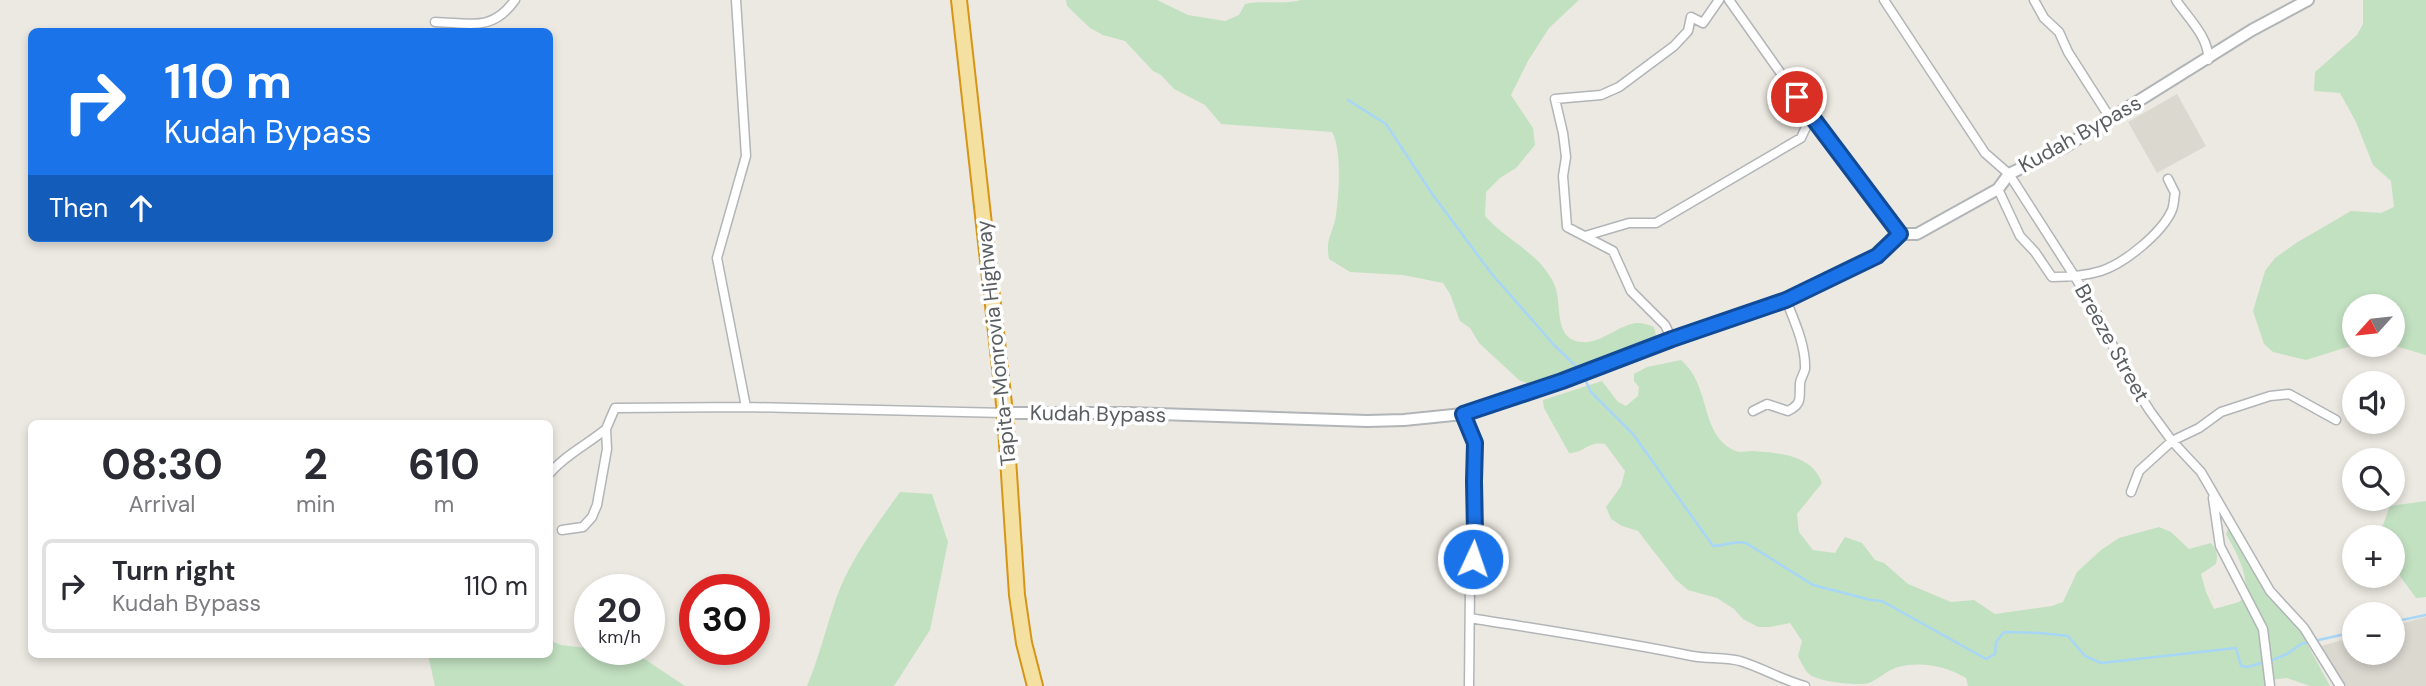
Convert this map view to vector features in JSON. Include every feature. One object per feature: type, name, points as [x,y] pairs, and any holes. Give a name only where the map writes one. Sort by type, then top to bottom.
[{"type":"highway","name":"Tapita-Monrovia Highway","points":[[959,0],[1005,413],[1017,595],[1024,643],[1035,686]]},
{"type":"street","points":[[435,22],[490,23],[506,13],[515,0]]},
{"type":"street","points":[[736,0],[746,156],[717,258],[746,407]]},
{"type":"street","points":[[1672,339],[1665,325],[1632,290],[1613,251],[1567,227],[1563,176],[1566,157],[1555,99],[1601,95],[1619,87],[1674,46],[1688,30],[1691,17],[1703,23],[1719,0]]},
{"type":"street","points":[[1729,0],[1811,116],[1900,234]]},
{"type":"street","name":"Breeze Street","points":[[1884,0],[1985,153],[2009,174],[2099,317],[2127,375],[2172,441],[2201,472],[2270,591],[2304,628],[2340,686]]},
{"type":"street","points":[[2035,0],[2044,18],[2059,32],[2068,52],[2111,117]]},
{"type":"street","points":[[2176,0],[2204,43],[2207,60]]},
{"type":"street","name":"Kudah Bypass","points":[[606,429],[615,408],[746,407],[1128,413],[1344,421],[1404,420],[1463,414],[1786,300],[1877,256],[1900,234],[1917,234],[1998,189],[2009,174],[2063,148],[2252,30],[2308,0]]},
{"type":"street","points":[[1585,236],[1629,223],[1656,223],[1801,138],[1811,116]]},
{"type":"street","points":[[1998,189],[2020,236],[2052,277],[2075,277],[2103,271],[2149,239],[2172,210],[2175,193],[2168,179]]},
{"type":"street","points":[[1754,411],[1768,404],[1787,411],[1796,407],[1801,396],[1800,383],[1805,369],[1802,350],[1786,300]]},
{"type":"street","points":[[2131,492],[2138,471],[2172,441],[2199,428],[2221,412],[2270,396],[2288,394],[2336,421]]},
{"type":"street","points":[[1463,414],[1475,443],[1475,533],[1469,686]]},
{"type":"street","points":[[553,470],[606,429]]},
{"type":"street","points":[[562,530],[583,527],[592,517],[597,505],[607,449],[606,429]]},
{"type":"street","points":[[2209,485],[2220,546],[2263,629],[2270,686]]},
{"type":"street","points":[[1470,618],[1626,642],[1703,658],[1729,659],[1770,672],[1786,682],[1805,686]]},
{"type":"shaded area","points":[[2177,94],[2206,146],[2157,173],[2128,122]]},
{"type":"shaded area","points":[[2426,617],[2426,686],[2345,686],[2321,646],[2342,640],[2342,665],[2405,665],[2405,623]]},
{"type":"green space","points":[[1066,0],[1157,0],[1188,15],[1225,21],[1239,15],[1245,4],[1259,2],[1579,0],[1549,28],[1511,95],[1533,128],[1535,145],[1516,168],[1500,178],[1486,192],[1485,216],[1548,273],[1557,292],[1560,319],[1566,335],[1573,340],[1589,342],[1638,323],[1654,327],[1657,339],[1650,348],[1536,387],[1519,380],[1479,343],[1470,328],[1460,321],[1443,283],[1403,275],[1350,272],[1329,259],[1328,246],[1336,215],[1339,184],[1337,149],[1332,132],[1221,124],[1205,105],[1174,89],[1161,75],[1153,71],[1125,41],[1090,28],[1067,6]]},
{"type":"green space","points":[[2363,0],[2426,0],[2426,355],[2405,349],[2405,294],[2342,294],[2342,349],[2306,360],[2273,352],[2264,344],[2253,311],[2265,271],[2275,258],[2296,243],[2351,211],[2381,213],[2394,207],[2391,181],[2373,165],[2356,122],[2340,93],[2314,91],[2315,72],[2357,35],[2363,24]]},
{"type":"green space","points":[[1681,360],[1691,371],[1716,434],[1724,444],[1738,452],[1752,451],[1793,457],[1817,473],[1822,483],[1797,514],[1799,532],[1813,550],[1835,553],[1845,537],[1862,543],[1875,560],[1884,563],[1908,584],[1951,602],[1974,600],[1995,614],[2063,602],[2077,572],[2101,550],[2119,538],[2159,527],[2171,532],[2189,549],[2211,543],[2216,553],[2216,564],[2201,574],[2214,609],[2239,602],[2246,596],[2238,556],[2226,534],[2229,527],[2269,594],[2293,620],[2330,686],[2310,686],[2287,678],[2269,680],[2266,686],[1968,686],[1966,678],[1958,674],[1924,665],[1898,667],[1863,684],[1830,681],[1810,675],[1798,656],[1802,641],[1790,623],[1758,627],[1743,619],[1734,609],[1717,598],[1688,590],[1676,580],[1638,531],[1611,519],[1606,507],[1621,486],[1625,471],[1605,444],[1594,444],[1569,453],[1544,408],[1543,400],[1602,381],[1618,402],[1626,406],[1638,396],[1639,387],[1634,381],[1634,374],[1647,367]]},
{"type":"green space","points":[[900,492],[932,494],[948,542],[930,630],[894,686],[807,686],[842,584],[864,543]]},
{"type":"green space","points":[[2426,501],[2426,597],[2416,598],[2405,583],[2405,525],[2383,525],[2388,511],[2405,511],[2405,504]]},
{"type":"green space","points":[[553,641],[574,647],[574,665],[654,665],[685,686],[435,686],[429,658],[553,658]]},
{"type":"waterway","points":[[1348,100],[1386,124],[1433,195],[1491,273],[1554,345],[1581,371]]},
{"type":"waterway","points":[[1584,377],[1591,392],[1633,434],[1713,546],[1746,543],[1813,585],[1882,601],[1986,659],[1995,654],[1996,642],[2004,632],[2068,636],[2085,656],[2101,663],[2236,648],[2241,666],[2248,667],[2264,662]]},
{"type":"waterway","points":[[2405,619],[2426,615]]},
{"type":"waterway","points":[[2270,661],[2301,644],[2342,635]]},
{"type":"route","points":[[1473,559],[1475,443],[1463,414],[1786,300],[1877,256],[1900,234],[1797,97]]}]
